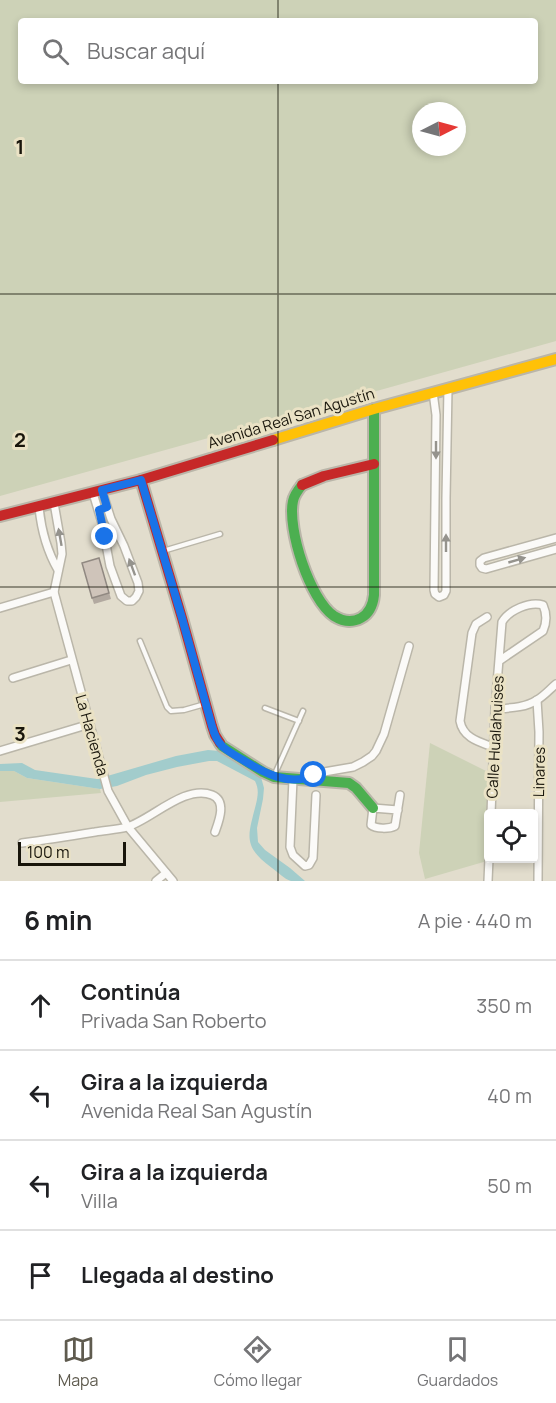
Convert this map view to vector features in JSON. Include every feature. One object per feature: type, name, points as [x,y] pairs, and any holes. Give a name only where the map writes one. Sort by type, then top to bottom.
[{"type":"street","name":"Avenida Real San Agustín","points":[[0,518],[141,480],[374,409],[556,358]]},
{"type":"street","points":[[433,392],[436,415],[434,590],[439,597],[446,591],[448,388]]},
{"type":"street","points":[[374,409],[374,464],[374,592],[373,604],[369,612],[359,620],[350,622],[331,615],[306,574],[295,545],[291,502],[301,485],[374,464]]},
{"type":"street","points":[[141,480],[215,735],[222,746],[255,768],[274,777],[344,782],[353,785],[373,808],[398,810]]},
{"type":"street","points":[[98,492],[107,507],[138,583],[138,591],[132,601],[127,601],[121,596],[110,567],[99,510],[98,492]]},
{"type":"street","points":[[435,498],[446,498]]},
{"type":"street","name":"La Hacienda","points":[[54,503],[62,543],[54,592],[108,792],[128,827],[173,881]]},
{"type":"street","points":[[37,507],[50,557],[58,570]]},
{"type":"street","points":[[99,510],[107,507]]},
{"type":"street","points":[[105,537],[117,533]]},
{"type":"street","points":[[556,538],[484,558],[480,561],[480,565],[486,569],[556,549]]},
{"type":"street","points":[[533,544],[536,555]]},
{"type":"street","points":[[0,608],[54,592]]},
{"type":"street","name":"Calle Hualahuises","points":[[491,809],[495,709],[501,628],[504,618],[518,609],[529,605],[543,605],[546,613],[546,624],[543,631],[499,661]]},
{"type":"street","points":[[487,617],[476,624],[472,633],[460,721],[462,730],[470,738],[493,747]]},
{"type":"street","points":[[306,778],[353,767],[372,756],[376,751],[384,734],[409,646]]},
{"type":"street","points":[[13,678],[71,660]]},
{"type":"street","points":[[495,709],[522,706],[537,700],[556,684]]},
{"type":"street","name":"Linares","points":[[537,700],[540,732],[538,881]]},
{"type":"street","points":[[0,751],[90,724]]},
{"type":"street","points":[[293,779],[290,847],[293,855],[305,866],[309,866],[313,858],[316,795]]},
{"type":"street","points":[[22,843],[128,827],[186,796],[202,793],[213,795],[219,801],[219,819],[215,832]]},
{"type":"street","points":[[373,808],[372,827],[391,828],[395,826],[400,795]]},
{"type":"street","points":[[488,881],[489,863]]},
{"type":"street","points":[[156,881],[166,873]]},
{"type":"lane","points":[[162,551],[220,534]]},
{"type":"lane","points":[[140,641],[167,707],[171,711],[206,704]]},
{"type":"lane","points":[[265,708],[299,721]]},
{"type":"lane","points":[[274,777],[303,711]]},
{"type":"green space","points":[[0,0],[556,0],[556,341],[0,496]]},
{"type":"green space","points":[[430,743],[490,773],[489,809],[484,809],[484,862],[425,879],[419,853]]},
{"type":"green space","points":[[0,771],[14,771],[27,778],[100,789],[101,793],[0,802]]},
{"type":"water","points":[[208,750],[219,751],[261,777],[264,788],[257,828],[258,842],[305,881],[286,879],[256,853],[250,840],[258,789],[255,781],[217,761],[177,767],[100,789],[27,778],[14,771],[0,771],[0,764],[22,763],[35,770],[97,779],[176,756]]},
{"type":"building","points":[[99,558],[109,593],[92,598],[82,563]]},
{"type":"traffic: fast","points":[[302,485],[296,493],[292,513],[297,545],[309,580],[325,608],[334,616],[347,621],[358,620],[369,611],[374,595],[374,409]]},
{"type":"traffic: fast","points":[[220,743],[274,777],[349,783],[373,808]]},
{"type":"traffic: slow","points":[[273,440],[374,409],[556,359]]},
{"type":"traffic: jam","points":[[0,516],[141,480],[273,440]]},
{"type":"traffic: jam","points":[[302,485],[324,476],[374,464]]},
{"type":"traffic: jam","points":[[141,480],[212,726],[220,743]]},
{"type":"route","points":[[105,537],[99,510],[107,507],[102,490],[141,480],[218,741],[233,754],[274,777],[293,779],[314,775]]}]
